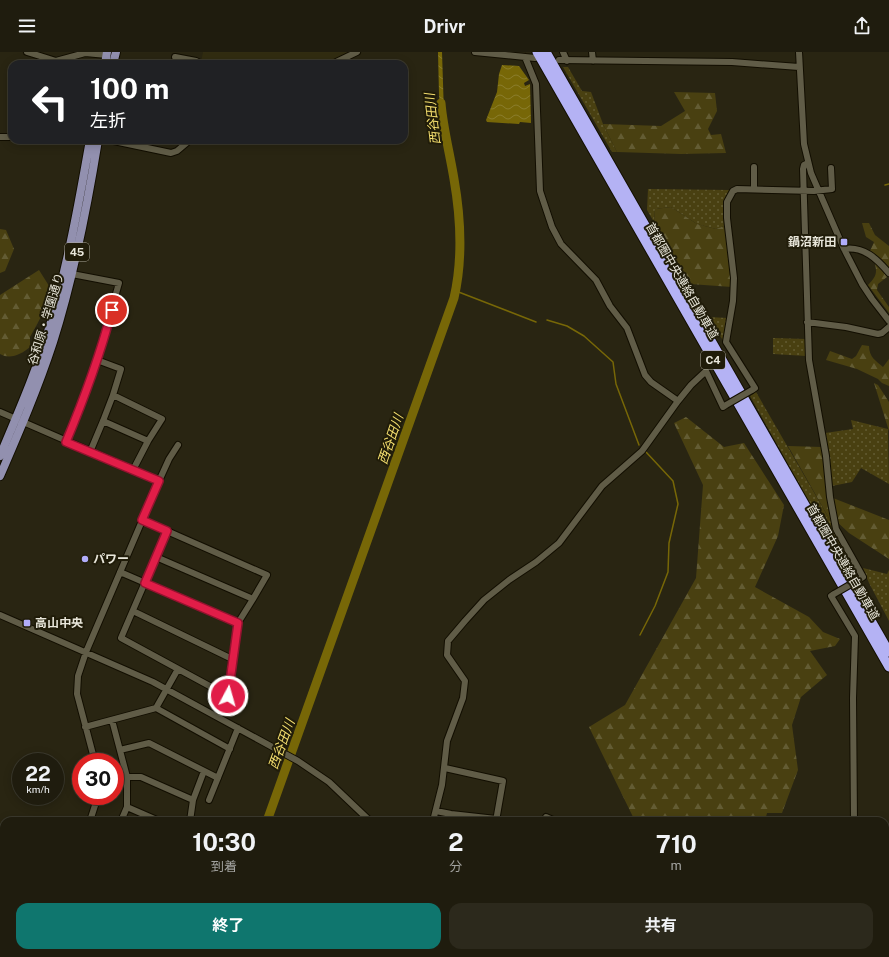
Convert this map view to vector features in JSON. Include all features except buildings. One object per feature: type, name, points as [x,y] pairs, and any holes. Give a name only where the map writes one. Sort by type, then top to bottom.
[{"type":"highway","name":"首都圏中央連絡自動車道","points":[[546,52],[889,652]]},
{"type":"highway","name":"首都圏中央連絡自動車道","points":[[536,55],[889,667]]},
{"type":"main road","name":"谷和原・学園通り","points":[[0,476],[50,326],[68,256],[89,144]]},
{"type":"main road","name":"谷和原・学園通り","points":[[0,456],[19,421],[52,344],[72,274],[97,144]]},
{"type":"street","points":[[28,52],[53,60]]},
{"type":"street","points":[[64,60],[85,52],[107,54]]},
{"type":"street","points":[[340,60],[357,52]]},
{"type":"street","points":[[474,52],[525,57],[536,55]]},
{"type":"street","points":[[563,52],[567,61]]},
{"type":"street","points":[[592,52],[593,61]]},
{"type":"street","points":[[799,52],[804,144],[808,163],[818,191],[844,249],[866,292],[889,321]]},
{"type":"street","points":[[175,57],[191,60]]},
{"type":"street","points":[[525,57],[536,84],[540,191],[552,227],[564,248],[596,280],[610,306],[627,328],[646,375],[651,382],[678,401]]},
{"type":"street","points":[[559,60],[732,62],[799,67]]},
{"type":"street","points":[[128,144],[170,153],[177,151],[185,144]]},
{"type":"street","points":[[808,163],[804,165],[803,191],[806,234],[809,360],[826,456],[836,529],[863,577],[831,596],[855,636],[853,698],[855,757],[854,817]]},
{"type":"street","points":[[754,168],[754,189]]},
{"type":"street","points":[[434,817],[445,768],[445,750],[447,741],[463,698],[465,681],[447,655],[448,641],[484,600],[541,559],[559,543],[602,486],[642,451],[678,401],[691,385],[706,371],[723,407],[755,388],[726,342],[733,307],[734,278],[727,218],[727,202],[735,190],[754,189],[818,191],[832,189],[831,168]]},
{"type":"street","points":[[844,249],[855,249],[870,254],[879,261],[889,273]]},
{"type":"street","points":[[66,442],[97,360],[119,283],[72,274]]},
{"type":"street","points":[[807,322],[846,327],[878,334],[889,328]]},
{"type":"street","points":[[90,452],[104,421],[121,369],[97,360]]},
{"type":"street","points":[[113,395],[162,419],[148,441],[133,470]]},
{"type":"street","points":[[0,412],[66,442],[159,481]]},
{"type":"street","points":[[104,421],[148,441]]},
{"type":"street","points":[[92,753],[77,694],[78,676],[86,652],[142,520],[169,459],[178,445]]},
{"type":"street","points":[[142,520],[167,531],[267,575],[238,623],[228,696],[121,638],[167,531]]},
{"type":"street","points":[[156,557],[253,599]]},
{"type":"street","points":[[120,572],[238,623]]},
{"type":"street","points":[[133,611],[232,659]]},
{"type":"street","points":[[0,615],[138,675],[309,767],[329,782],[366,817]]},
{"type":"street","points":[[156,708],[178,669]]},
{"type":"street","points":[[85,726],[156,708],[230,749]]},
{"type":"street","points":[[112,720],[127,777],[128,807],[123,817]]},
{"type":"street","points":[[209,800],[238,728]]},
{"type":"street","points":[[120,750],[150,743],[218,778]]},
{"type":"street","points":[[445,768],[503,781],[497,817]]},
{"type":"street","points":[[191,817],[193,800],[204,771]]},
{"type":"street","points":[[127,777],[141,777],[193,800]]},
{"type":"street","points":[[91,817],[95,805]]},
{"type":"street","points":[[128,807],[150,817]]},
{"type":"street","points":[[436,811],[473,817]]},
{"type":"shaded area","points":[[203,52],[350,52],[333,60],[201,60]]},
{"type":"green space","points":[[563,67],[568,67],[582,91],[591,92],[603,124],[617,152],[612,152]]},
{"type":"green space","points":[[674,92],[715,93],[717,111],[708,129],[711,135],[721,134],[726,153],[681,154],[617,152],[603,124],[661,126],[685,111]]},
{"type":"green space","points":[[648,189],[730,190],[727,225],[716,229],[697,224],[671,207],[655,209],[654,222],[647,210]]},
{"type":"green space","points":[[671,207],[697,224],[716,229],[727,225],[732,287],[690,284],[654,222],[655,209]]},
{"type":"green space","points":[[862,223],[869,223],[875,235],[889,246],[889,269],[870,251],[874,242],[866,237]]},
{"type":"green space","points":[[0,229],[6,230],[14,249],[5,271],[0,273]]},
{"type":"green space","points":[[874,261],[887,277],[878,284],[877,290],[889,307],[889,313],[868,285],[876,274]]},
{"type":"green space","points":[[39,270],[51,289],[48,304],[30,337],[30,347],[16,355],[4,356],[0,354],[0,295]]},
{"type":"green space","points":[[708,317],[728,318],[724,342]]},
{"type":"green space","points":[[773,338],[806,339],[806,356],[773,354]]},
{"type":"green space","points":[[862,345],[869,346],[870,353],[875,361],[883,367],[889,359],[889,386],[857,369],[826,360],[830,351],[852,359],[856,356]]},
{"type":"green space","points":[[874,383],[878,385],[889,402],[889,431]]},
{"type":"green space","points":[[756,392],[834,527],[852,563],[845,566],[750,396]]},
{"type":"green space","points":[[686,417],[724,447],[744,443],[784,505],[778,536],[755,587],[809,617],[823,632],[840,639],[835,646],[810,651],[827,675],[801,697],[792,725],[798,770],[782,813],[767,813],[766,817],[633,817],[589,727],[625,705],[696,578],[703,485],[674,423]]},
{"type":"green space","points":[[851,420],[888,429],[889,484],[861,468],[852,482],[832,486],[825,433],[853,429]]},
{"type":"green space","points":[[788,446],[822,447],[830,515],[834,527]]},
{"type":"green space","points":[[833,498],[889,520],[889,559],[849,533],[835,520]]},
{"type":"green space","points":[[863,568],[887,574],[889,570],[889,621],[869,583]]},
{"type":"water","points":[[438,52],[442,52],[444,114],[440,115],[439,94]]},
{"type":"water","points":[[502,65],[519,66],[529,80],[524,83],[525,86],[530,84],[531,123],[520,122],[519,124],[487,122],[486,120],[497,92],[499,74]]},
{"type":"waterway","name":"西谷田川","points":[[268,817],[454,298],[459,269],[460,239],[456,194],[441,103]]},
{"type":"waterway","points":[[885,185],[889,184]]},
{"type":"waterway","points":[[456,291],[536,322]]},
{"type":"waterway","points":[[547,320],[567,326],[584,336],[613,362],[616,384],[639,445]]},
{"type":"waterway","points":[[640,635],[655,606],[668,572],[669,543],[678,504],[673,481],[646,452]]},
{"type":"place","name":"鍋沼新田","points":[[844,242]]},
{"type":"place","name":"パワー","points":[[85,559]]},
{"type":"place","name":"高山中央","points":[[27,623]]},
{"type":"route","points":[[112,310],[97,360],[66,442],[159,481],[142,520],[167,531],[145,583],[238,623],[228,696]]}]
